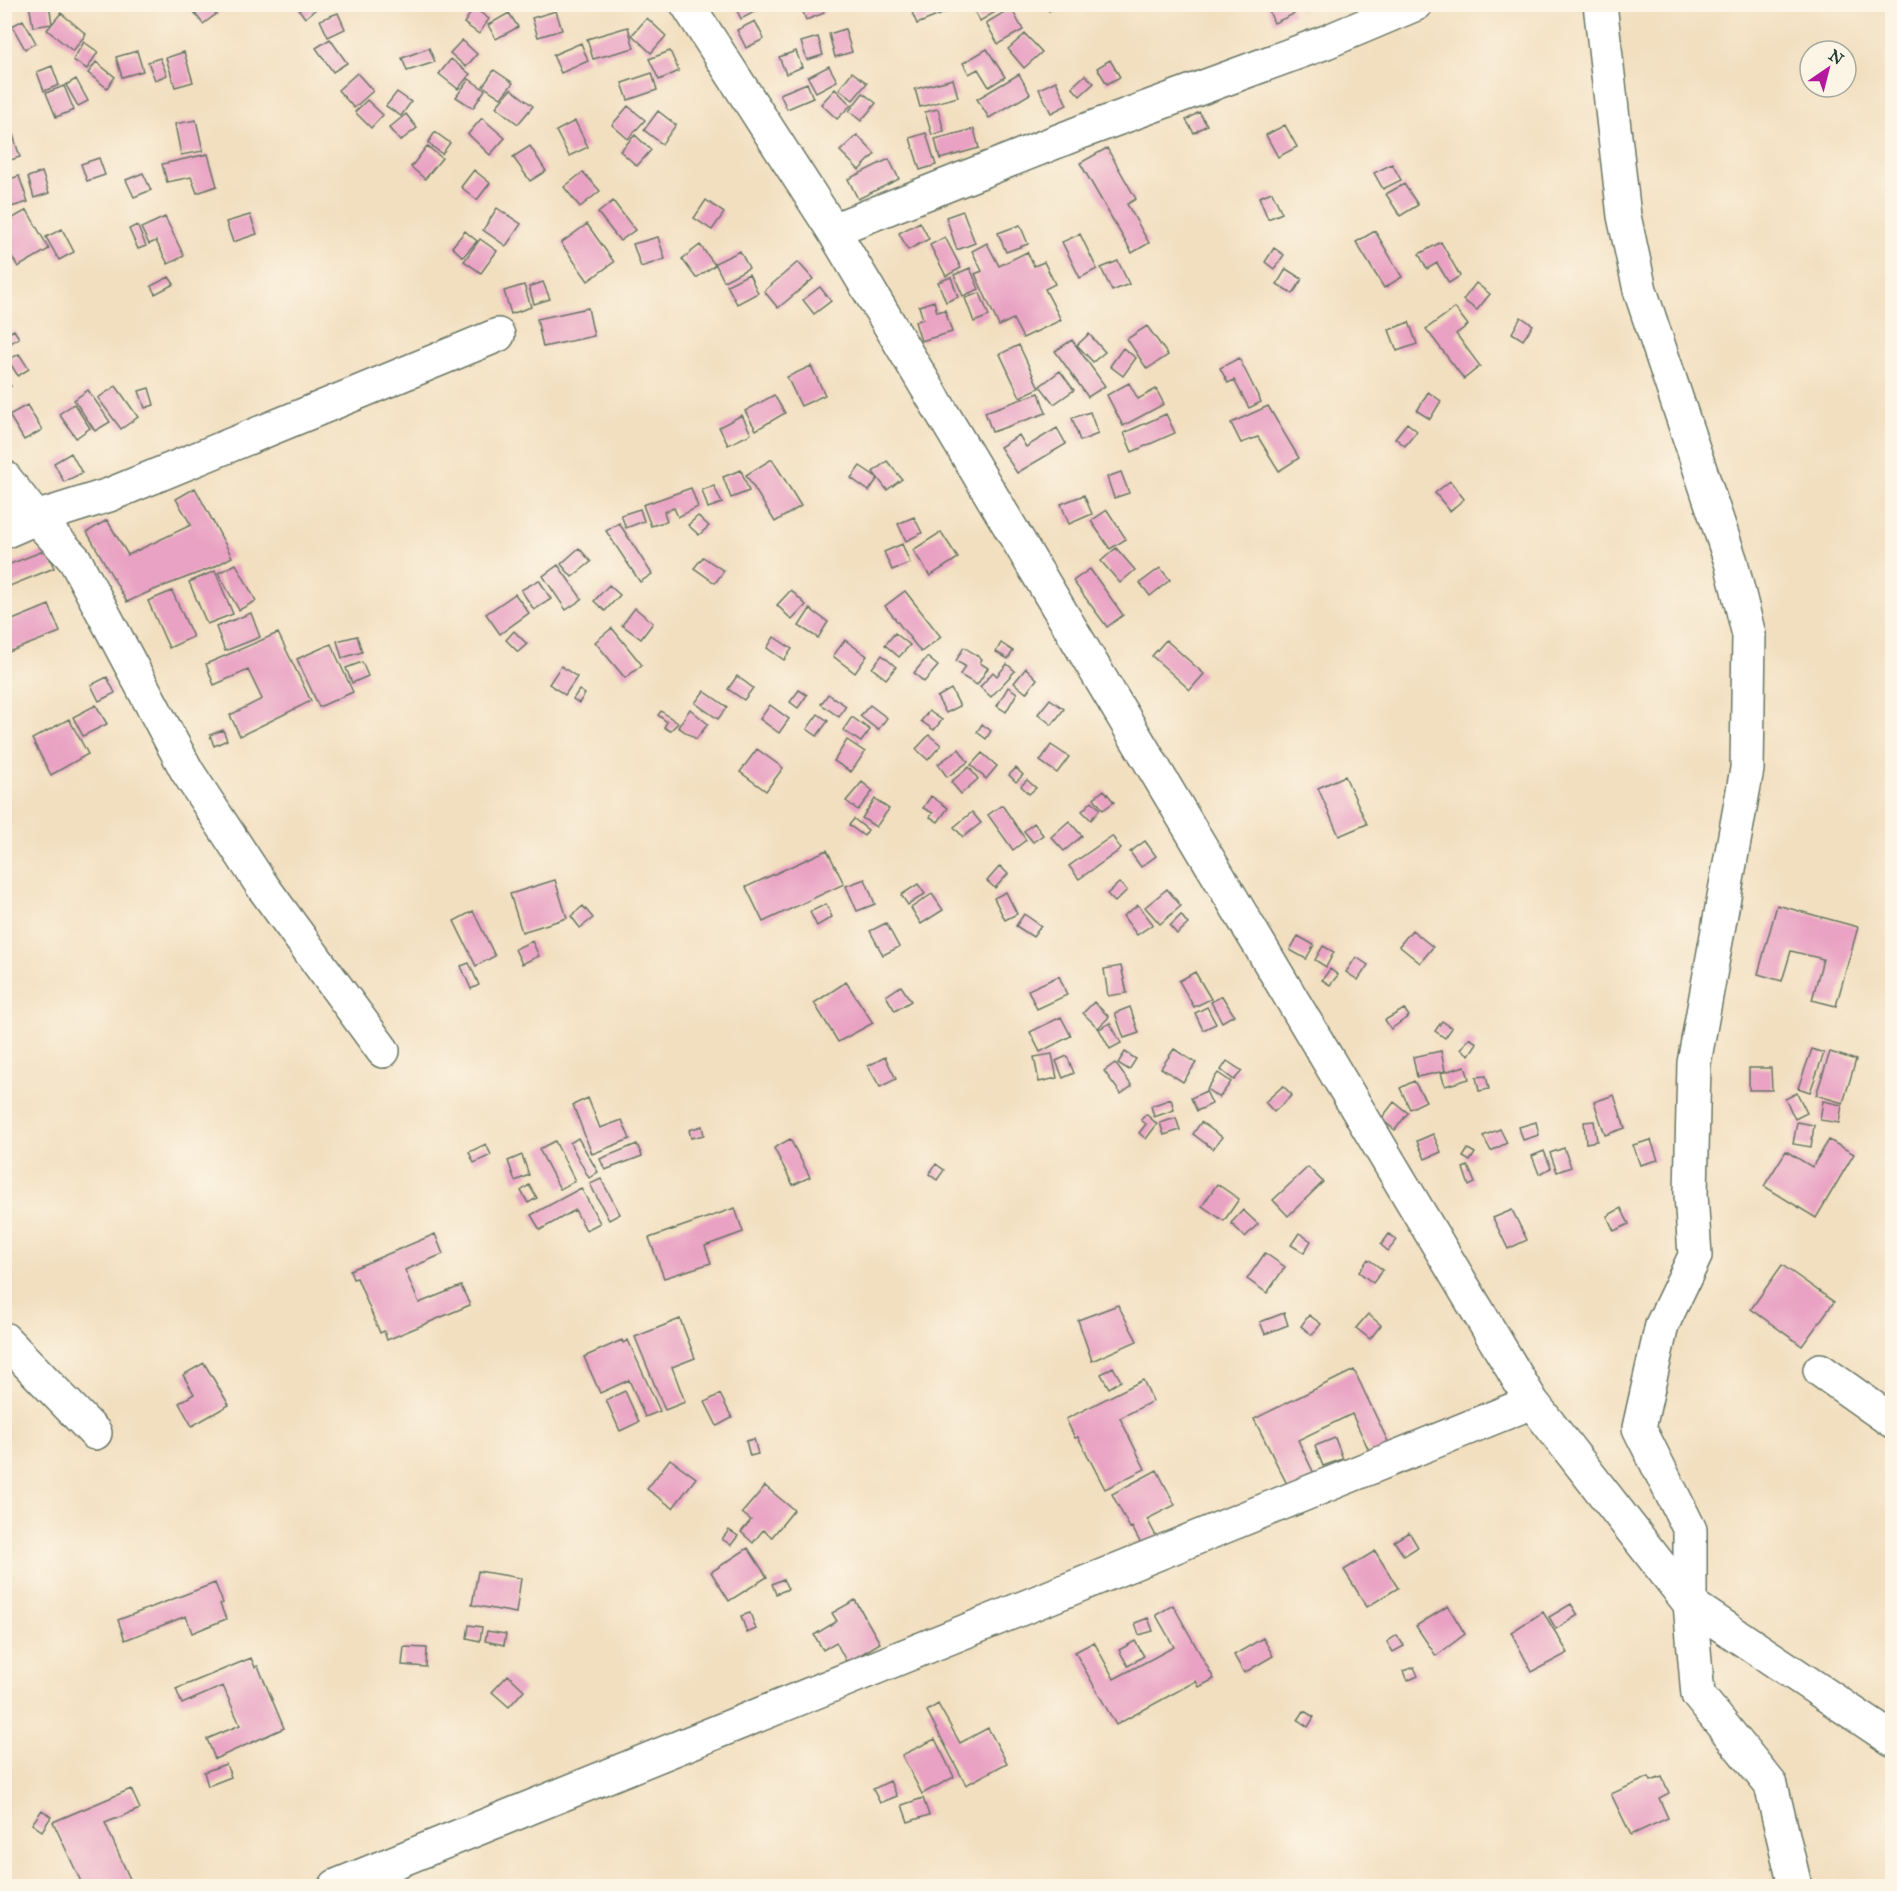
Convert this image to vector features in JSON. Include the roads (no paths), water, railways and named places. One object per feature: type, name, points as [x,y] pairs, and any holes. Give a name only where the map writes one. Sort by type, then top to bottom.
[{"type":"street","points":[[687,4],[833,230],[1532,1402],[1690,1604],[1893,1739]]},
{"type":"street","points":[[833,230],[1081,132],[1326,42],[1416,4]]},
{"type":"street","points":[[1600,4],[1624,216],[1640,290],[1731,562],[1749,635],[1747,769],[1694,1063],[1691,1194],[1695,1256],[1662,1325],[1639,1428],[1690,1530],[1690,1604],[1698,1695],[1771,1785],[1795,1887]]},
{"type":"street","points":[[4,532],[36,518],[109,495],[498,335]]},
{"type":"street","points":[[4,477],[36,518],[75,560],[187,771],[256,878],[383,1050]]},
{"type":"street","points":[[4,1339],[95,1433]]},
{"type":"street","points":[[1820,1370],[1893,1421]]},
{"type":"street","points":[[336,1887],[1532,1402]]}]
